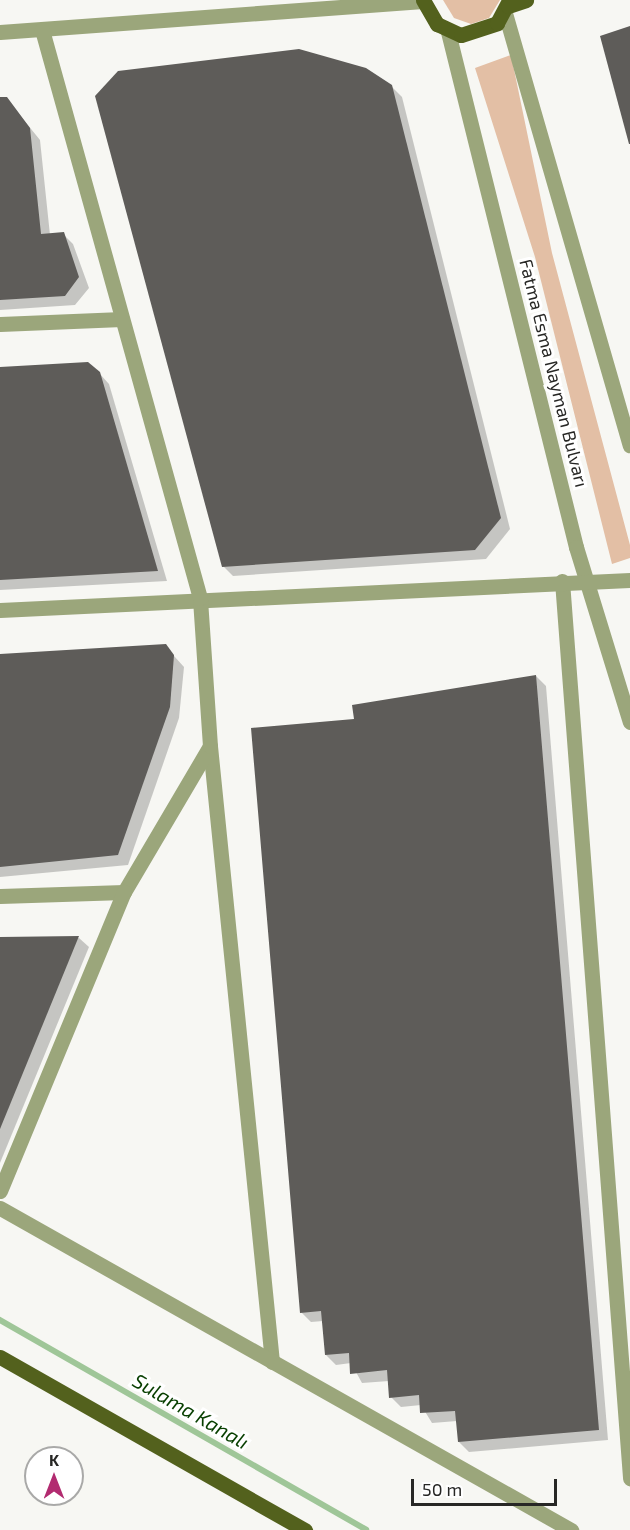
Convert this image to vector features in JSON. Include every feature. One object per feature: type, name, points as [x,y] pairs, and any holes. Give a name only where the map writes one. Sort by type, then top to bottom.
[{"type":"main road","points":[[423,1],[448,32],[480,33],[507,6],[526,0]]},
{"type":"main road","points":[[0,1357],[305,1530]]},
{"type":"street","points":[[0,32],[423,1]]},
{"type":"street","points":[[507,6],[630,445]]},
{"type":"street","points":[[42,30],[200,598],[210,746],[272,1362]]},
{"type":"street","name":"Fatma Esma Nayman Bulvarı","points":[[448,32],[585,580],[630,722]]},
{"type":"street","points":[[0,324],[122,319]]},
{"type":"street","points":[[0,610],[200,598],[585,580],[630,580]]},
{"type":"street","points":[[562,581],[630,1478]]},
{"type":"street","points":[[0,1191],[124,892],[210,746]]},
{"type":"street","points":[[0,897],[124,892]]},
{"type":"street","points":[[0,1208],[571,1530]]},
{"type":"shaded area","points":[[443,0],[500,0],[489,18],[471,24],[454,18]]},
{"type":"shaded area","points":[[511,55],[552,253],[630,545],[630,558],[612,564],[535,257],[475,68]]},
{"type":"building","points":[[630,26],[630,144],[629,144],[600,36]]},
{"type":"building","points":[[299,49],[366,68],[392,85],[501,518],[475,550],[222,567],[95,96],[118,71]]},
{"type":"building","points":[[0,97],[7,97],[30,128],[41,234],[64,232],[79,277],[65,296],[0,300]]},
{"type":"building","points":[[88,362],[100,372],[158,571],[0,580],[0,367]]},
{"type":"building","points":[[166,644],[174,655],[170,707],[118,855],[0,867],[0,654]]},
{"type":"building","points":[[536,675],[599,1430],[458,1442],[455,1411],[420,1413],[419,1395],[389,1398],[387,1370],[350,1374],[349,1353],[325,1355],[321,1311],[300,1313],[251,728],[354,719],[352,705]]},
{"type":"building","points":[[79,936],[0,1129],[0,937]]},
{"type":"waterway","name":"Sulama Kanalı","points":[[0,1320],[366,1530]]}]
